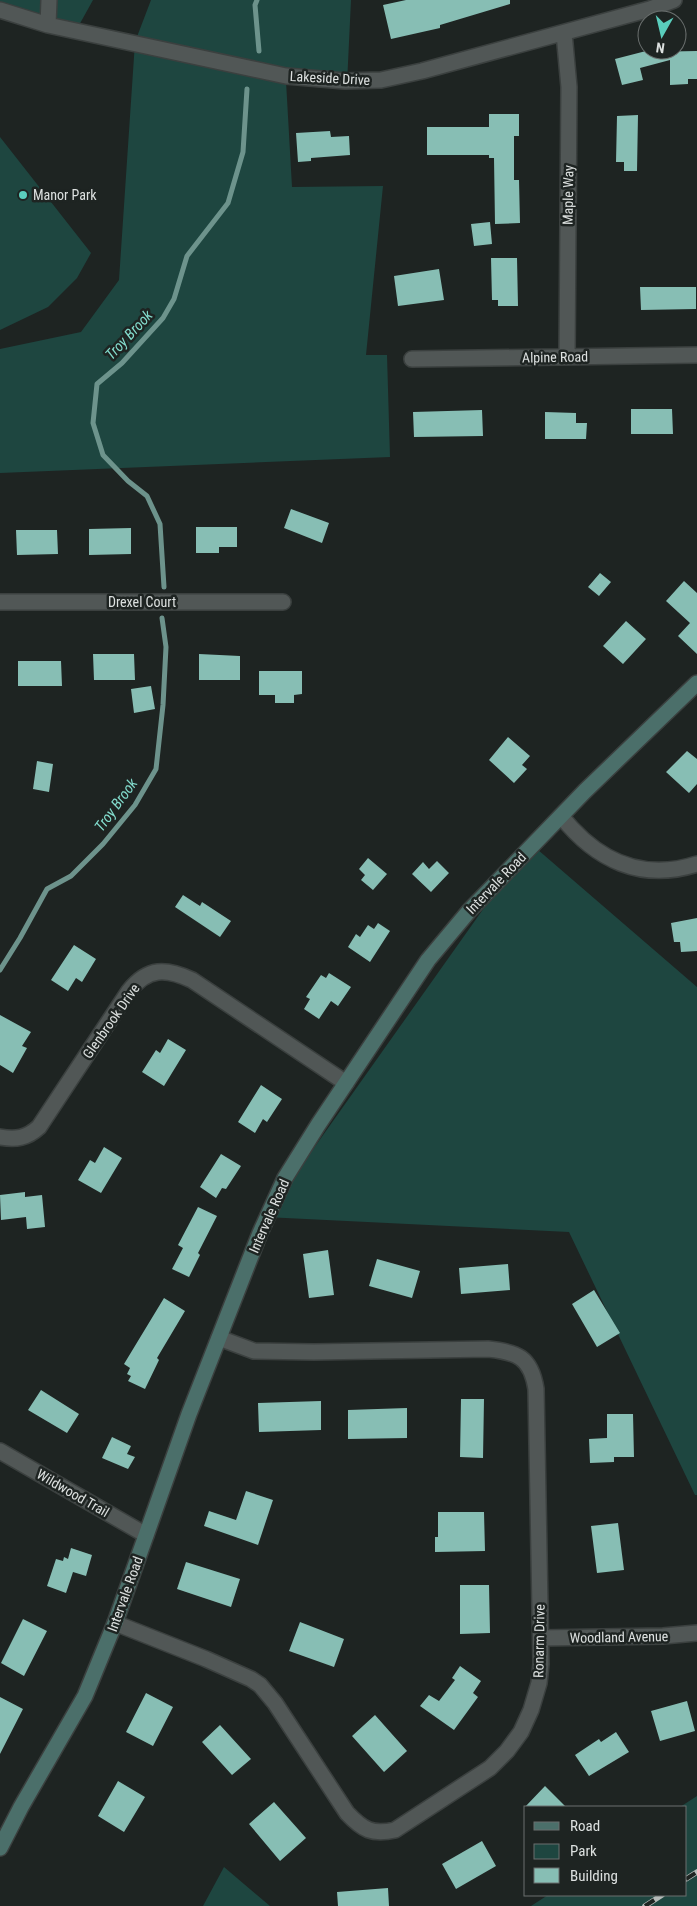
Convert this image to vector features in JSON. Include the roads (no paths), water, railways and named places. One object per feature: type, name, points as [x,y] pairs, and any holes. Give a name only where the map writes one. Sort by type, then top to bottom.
[{"type":"street","points":[[48,0],[48,25]]},
{"type":"street","name":"Lakeside Drive","points":[[0,10],[48,25],[286,76],[345,82],[381,80],[564,33],[650,9],[674,0]]},
{"type":"street","name":"Maple Way","points":[[564,33],[569,87],[566,357]]},
{"type":"street","name":"Alpine Road","points":[[412,359],[697,355]]},
{"type":"street","name":"Drexel Court","points":[[0,602],[283,602]]},
{"type":"street","name":"Intervale Road","points":[[0,1848],[21,1807],[85,1696],[115,1623],[189,1414],[260,1233],[285,1178],[428,960],[469,910],[561,816],[697,683]]},
{"type":"street","points":[[561,816],[582,840],[601,854],[622,864],[658,871],[682,869],[697,864]]},
{"type":"street","name":"Glenbrook Drive","points":[[0,1137],[19,1139],[30,1135],[39,1127],[129,991],[146,976],[158,972],[170,971],[192,980],[346,1083]]},
{"type":"street","name":"Ronarm Drive","points":[[115,1623],[224,1667],[260,1685],[275,1702],[347,1813],[357,1824],[368,1830],[380,1833],[395,1830],[490,1768],[507,1751],[521,1732],[531,1710],[539,1683],[541,1638],[536,1389],[534,1377],[527,1365],[510,1352],[488,1350],[254,1351],[219,1338]]},
{"type":"street","name":"Wildwood Trail","points":[[0,1451],[146,1536]]},
{"type":"street","name":"Woodland Avenue","points":[[541,1638],[663,1636],[697,1633]]},
{"type":"waterway","name":"Troy Brook","points":[[257,0],[255,5],[259,51]]},
{"type":"waterway","name":"Troy Brook","points":[[164,587],[160,524],[147,496],[128,481],[103,455],[93,423],[97,384],[122,363],[163,318],[174,299],[187,256],[228,203],[243,152],[247,89]]},
{"type":"waterway","name":"Troy Brook","points":[[0,970],[47,889],[71,876],[103,844],[135,805],[156,769],[163,705],[166,647],[162,618]]},
{"type":"railway","points":[[687,1878],[697,1872]]},
{"type":"railway","points":[[645,1906],[660,1896]]},
{"type":"place","name":"Manor Park","points":[[23,195]]}]
